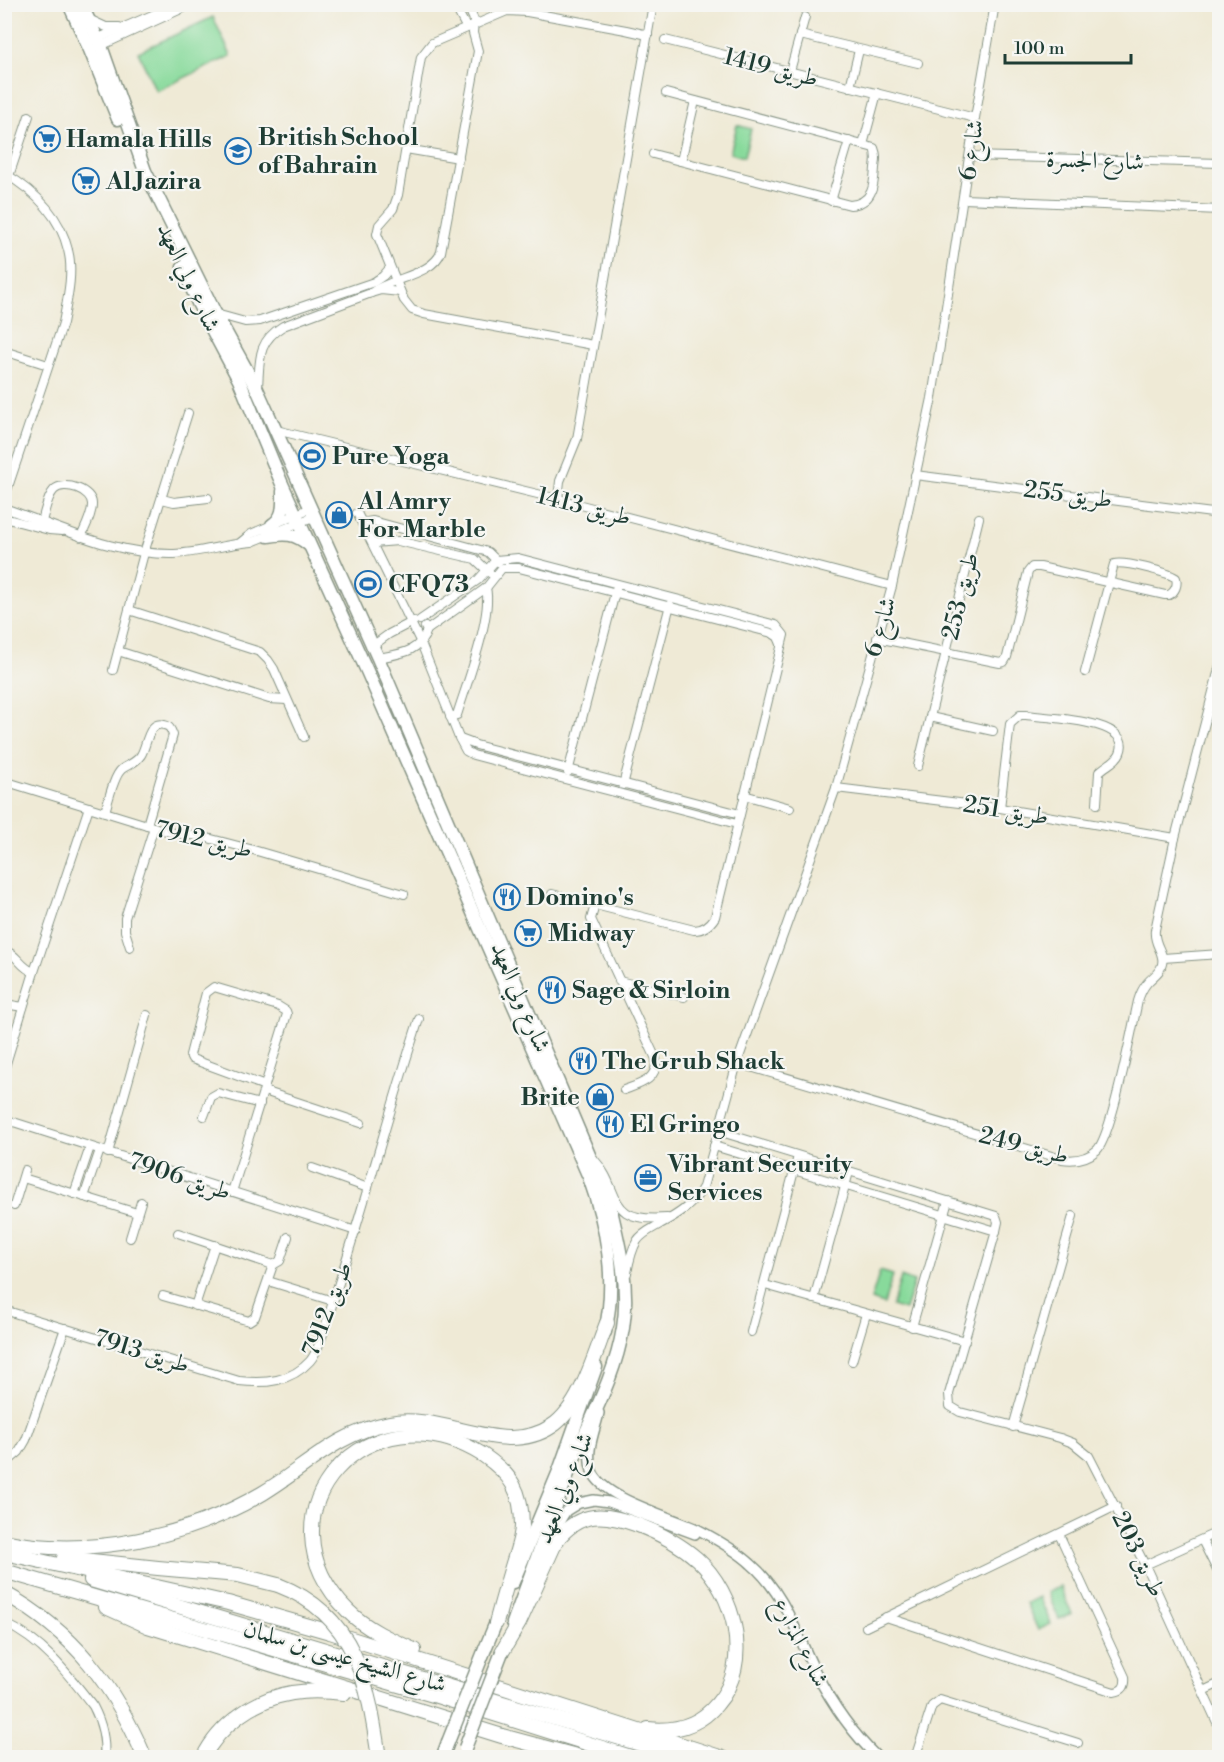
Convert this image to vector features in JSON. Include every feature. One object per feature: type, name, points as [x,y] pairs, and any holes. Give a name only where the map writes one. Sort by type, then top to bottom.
[{"type":"highway","points":[[4,1541],[65,1547],[122,1543],[171,1534],[221,1515],[263,1493],[331,1445],[362,1430],[390,1423],[418,1420],[504,1439],[532,1436],[554,1426],[576,1398],[607,1323]]},
{"type":"highway","points":[[496,1623],[523,1529],[515,1485],[501,1467],[475,1450],[426,1435],[395,1435],[372,1443],[347,1458],[328,1477],[316,1502],[312,1529],[314,1554],[323,1577],[348,1611],[384,1637],[544,1702]]},
{"type":"highway","points":[[502,1652],[519,1623],[556,1541],[564,1531],[582,1520],[603,1515],[617,1517],[670,1539],[698,1560],[717,1584],[729,1608],[737,1645],[731,1682],[723,1698],[692,1725],[663,1731],[618,1725]]},
{"type":"highway","points":[[5,1552],[238,1575],[278,1585],[302,1596],[323,1610],[347,1642],[359,1666],[368,1692],[379,1758]]},
{"type":"highway","points":[[5,1552],[228,1604],[307,1625],[723,1758]]},
{"type":"highway","name":"شارع الشيخ عيسى بن سلمان","points":[[5,1552],[185,1609],[687,1758]]},
{"type":"highway","name":"شارع الشيخ عيسى بن سلمان","points":[[4,1571],[437,1696],[634,1758]]},
{"type":"highway","points":[[63,1588],[148,1626],[502,1736],[563,1758]]},
{"type":"highway","points":[[4,1593],[35,1611],[71,1642],[104,1680],[129,1719],[145,1758]]},
{"type":"highway","points":[[203,1758],[207,1749],[226,1726],[256,1705],[273,1698],[291,1693],[322,1691],[381,1698]]},
{"type":"highway","points":[[502,1736],[584,1758]]},
{"type":"main road","name":"شارع ولي العهد","points":[[69,4],[94,44]]},
{"type":"main road","name":"شارع ولي العهد","points":[[83,9],[94,44],[178,247],[198,303],[239,380],[309,546],[381,702],[589,1177],[606,1232],[611,1303],[591,1383],[567,1449],[442,1758]]},
{"type":"main road","name":"شارع ولي العهد","points":[[178,247],[257,388],[313,512],[609,1202],[623,1268],[624,1327],[617,1355],[555,1506],[463,1753]]},
{"type":"main road","points":[[270,531],[278,521],[284,507],[282,484]]},
{"type":"main road","points":[[270,531],[291,534],[302,539],[309,546]]},
{"type":"main road","points":[[328,587],[347,612],[367,652],[374,653]]},
{"type":"street","points":[[94,44],[123,27],[178,4]]},
{"type":"street","points":[[94,44],[192,4]]},
{"type":"street","points":[[371,293],[432,266],[440,257],[478,51],[473,30],[474,23],[467,4]]},
{"type":"street","points":[[558,499],[560,481],[576,439],[653,4]]},
{"type":"street","name":"شارع 6","points":[[625,1299],[629,1261],[638,1239],[696,1201],[707,1177],[737,1063],[836,788],[892,586],[932,398],[995,4]]},
{"type":"street","points":[[455,6],[466,27]]},
{"type":"street","points":[[455,6],[457,20],[455,32]]},
{"type":"street","points":[[83,9],[98,24],[115,28],[123,27]]},
{"type":"street","points":[[593,345],[418,313],[408,305],[400,292],[378,240],[378,228],[396,201],[423,53],[432,43],[497,14],[517,10],[648,35]]},
{"type":"street","points":[[790,71],[805,17]]},
{"type":"street","points":[[800,35],[918,63]]},
{"type":"street","name":"طريق 1419","points":[[665,40],[975,118]]},
{"type":"street","points":[[850,87],[859,50]]},
{"type":"street","points":[[653,154],[831,201],[856,204],[865,201],[872,193],[876,151],[863,144],[666,93]]},
{"type":"street","points":[[863,144],[877,93]]},
{"type":"street","points":[[681,161],[695,101]]},
{"type":"street","points":[[4,499],[63,323],[68,297],[68,250],[52,216],[20,182],[7,174],[29,116]]},
{"type":"street","points":[[831,201],[849,141]]},
{"type":"street","points":[[406,149],[459,158]]},
{"type":"street","name":"شارع الجسرة","points":[[970,156],[1220,163]]},
{"type":"street","points":[[963,199],[1220,210]]},
{"type":"street","points":[[215,314],[253,322],[374,282],[390,268]]},
{"type":"street","points":[[257,388],[260,354],[264,342],[283,326],[381,290],[400,292]]},
{"type":"street","points":[[279,315],[283,326]]},
{"type":"street","points":[[4,351],[48,366]]},
{"type":"street","points":[[113,670],[144,553],[188,413]]},
{"type":"street","name":"طريق 1413","points":[[276,429],[558,499],[892,586]]},
{"type":"street","name":"طريق 255","points":[[915,475],[1220,514]]},
{"type":"street","points":[[42,521],[52,491],[59,486],[84,492],[90,497],[92,504],[81,537]]},
{"type":"street","points":[[162,499],[171,502],[208,498]]},
{"type":"street","points":[[4,508],[81,537],[144,553],[172,554],[200,552],[241,542],[252,542],[270,531],[313,512]]},
{"type":"street","points":[[357,513],[421,643],[466,751],[473,755],[737,824]]},
{"type":"street","points":[[4,518],[49,530],[63,531]]},
{"type":"street","points":[[241,542],[248,535],[270,531],[298,519]]},
{"type":"street","name":"طريق 253","points":[[980,519],[946,652],[1004,662],[1028,572],[1032,567],[1040,567],[1108,583],[1165,596],[1172,594],[1177,581],[1173,575],[1119,562],[1112,567],[1108,583],[1085,672]]},
{"type":"street","points":[[362,523],[373,521],[488,552],[502,568]]},
{"type":"street","points":[[373,543],[383,540],[398,541],[475,559],[494,577]]},
{"type":"street","points":[[374,653],[411,623],[420,620],[478,580],[496,560],[518,558],[776,625],[784,634],[715,917],[707,926],[694,930],[552,894]]},
{"type":"street","points":[[374,653],[411,650],[421,643],[427,630],[486,588],[502,568],[519,568],[772,633],[782,644]]},
{"type":"street","points":[[566,780],[617,584]]},
{"type":"street","points":[[450,717],[457,715],[488,611],[489,597],[486,588]]},
{"type":"street","points":[[621,794],[672,598]]},
{"type":"street","points":[[129,610],[255,649],[271,664],[304,737]]},
{"type":"street","points":[[420,620],[427,630]]},
{"type":"street","points":[[877,638],[946,652],[918,766]]},
{"type":"street","points":[[118,651],[263,697],[287,700]]},
{"type":"street","points":[[1220,665],[1175,838],[1155,935],[1162,958],[1220,954]]},
{"type":"street","points":[[1000,808],[1010,724],[1020,715],[1101,725],[1116,732],[1120,738],[1121,750],[1115,760],[1099,772],[1097,804]]},
{"type":"street","points":[[930,717],[993,731]]},
{"type":"street","points":[[105,812],[120,771],[142,754],[152,729],[159,724],[170,728],[173,735],[151,826],[125,918],[125,932],[130,947]]},
{"type":"street","points":[[459,738],[476,745],[740,813]]},
{"type":"street","name":"طريق 7912","points":[[4,781],[173,833],[200,836],[250,849],[404,894]]},
{"type":"street","name":"طريق 251","points":[[836,788],[1000,808],[1175,838]]},
{"type":"street","points":[[744,795],[790,808]]},
{"type":"street","points":[[4,1070],[88,807]]},
{"type":"street","points":[[596,905],[591,919],[656,1059],[657,1066],[647,1081],[624,1090]]},
{"type":"street","points":[[4,950],[15,954],[25,968],[34,972]]},
{"type":"street","name":"طريق 249","points":[[737,1063],[1062,1159],[1077,1160],[1091,1154],[1105,1137],[1138,1001],[1144,986],[1161,967],[1162,958]]},
{"type":"street","points":[[619,981],[684,997]]},
{"type":"street","points":[[232,1192],[260,1104],[265,1088],[288,1014],[267,1003],[214,987],[210,989],[206,993],[190,1055],[192,1059],[265,1088],[361,1124]]},
{"type":"street","points":[[4,1008],[11,1005],[23,1007]]},
{"type":"street","points":[[84,1197],[104,1152],[147,1015]]},
{"type":"street","name":"طريق 7912","points":[[281,1380],[297,1373],[312,1359],[356,1231],[391,1105],[419,1019]]},
{"type":"street","points":[[204,1116],[211,1097],[218,1093],[260,1104]]},
{"type":"street","name":"طريق 7906","points":[[4,1119],[356,1231]]},
{"type":"street","points":[[714,1146],[996,1231],[998,1222],[996,1216],[718,1131]]},
{"type":"street","points":[[74,1194],[90,1147]]},
{"type":"street","points":[[588,1153],[602,1167],[615,1200],[623,1211],[648,1220],[672,1218]]},
{"type":"street","points":[[752,1332],[798,1156]]},
{"type":"street","points":[[312,1168],[368,1188]]},
{"type":"street","points":[[814,1299],[849,1172]]},
{"type":"street","points":[[14,1206],[24,1174],[74,1194],[137,1214]]},
{"type":"street","points":[[912,1327],[948,1201]]},
{"type":"street","points":[[130,1238],[141,1202]]},
{"type":"street","points":[[1013,1427],[1073,1216]]},
{"type":"street","name":"طريق 203","points":[[996,1231],[949,1394],[950,1406],[960,1412],[1060,1438],[1073,1443],[1091,1458],[1145,1565],[1220,1729]]},
{"type":"street","points":[[178,1233],[273,1265]]},
{"type":"street","points":[[163,1296],[249,1321],[255,1317],[273,1265],[280,1261],[288,1238]]},
{"type":"street","points":[[195,1305],[215,1245]]},
{"type":"street","points":[[268,1281],[333,1302]]},
{"type":"street","points":[[765,1285],[965,1341]]},
{"type":"street","name":"طريق 7913","points":[[4,1310],[239,1381],[259,1383],[281,1380]]},
{"type":"street","points":[[852,1361],[866,1314]]},
{"type":"street","points":[[4,1465],[19,1452],[26,1440],[65,1328]]},
{"type":"street","name":"شارع المزارع","points":[[604,1389],[589,1456],[592,1470],[599,1482],[616,1495],[691,1526],[733,1550],[752,1564],[775,1590],[829,1697],[849,1726],[878,1758]]},
{"type":"street","name":"شارع المزارع","points":[[537,1554],[566,1511],[579,1503],[594,1500],[609,1502],[690,1533],[712,1538]]},
{"type":"street","points":[[866,1627],[1116,1506]]},
{"type":"street","points":[[1145,1565],[1220,1531]]},
{"type":"street","points":[[886,1617],[1114,1692],[1120,1692],[1124,1687],[1125,1677],[1059,1534]]},
{"type":"street","points":[[1202,1540],[1220,1576]]},
{"type":"street","points":[[4,1623],[22,1632],[50,1656],[93,1706],[104,1735],[104,1758]]},
{"type":"street","points":[[1203,1691],[1220,1683]]},
{"type":"street","points":[[915,1758],[932,1706],[940,1700],[1078,1743]]},
{"type":"green space","points":[[213,17],[231,56],[156,91],[138,52]]},
{"type":"green space","points":[[737,125],[751,129],[744,157],[730,153]]},
{"type":"green space","points":[[880,1271],[893,1275],[884,1304],[871,1300]]},
{"type":"green space","points":[[901,1277],[914,1282],[905,1310],[892,1306]]},
{"type":"green space","points":[[1060,1587],[1072,1614],[1059,1619],[1047,1592]]},
{"type":"green space","points":[[1039,1597],[1051,1624],[1038,1630],[1026,1603]]},
{"type":"place","name":"Hamala Hills","points":[[47,139]]},
{"type":"place","name":"British School of Bahrain","points":[[238,151]]},
{"type":"place","name":"Al Jazira","points":[[86,181]]},
{"type":"place","name":"Pure Yoga","points":[[312,456]]},
{"type":"place","name":"Al Amry For Marble","points":[[339,515]]},
{"type":"place","name":"CFQ73","points":[[368,584]]},
{"type":"place","name":"Domino's","points":[[507,897]]},
{"type":"place","name":"Midway","points":[[528,933]]},
{"type":"place","name":"Sage & Sirloin","points":[[552,990]]},
{"type":"place","name":"The Grub Shack","points":[[583,1061]]},
{"type":"place","name":"Brite","points":[[600,1097]]},
{"type":"place","name":"El Gringo","points":[[610,1124]]},
{"type":"place","name":"Vibrant Security Services","points":[[648,1178]]}]
